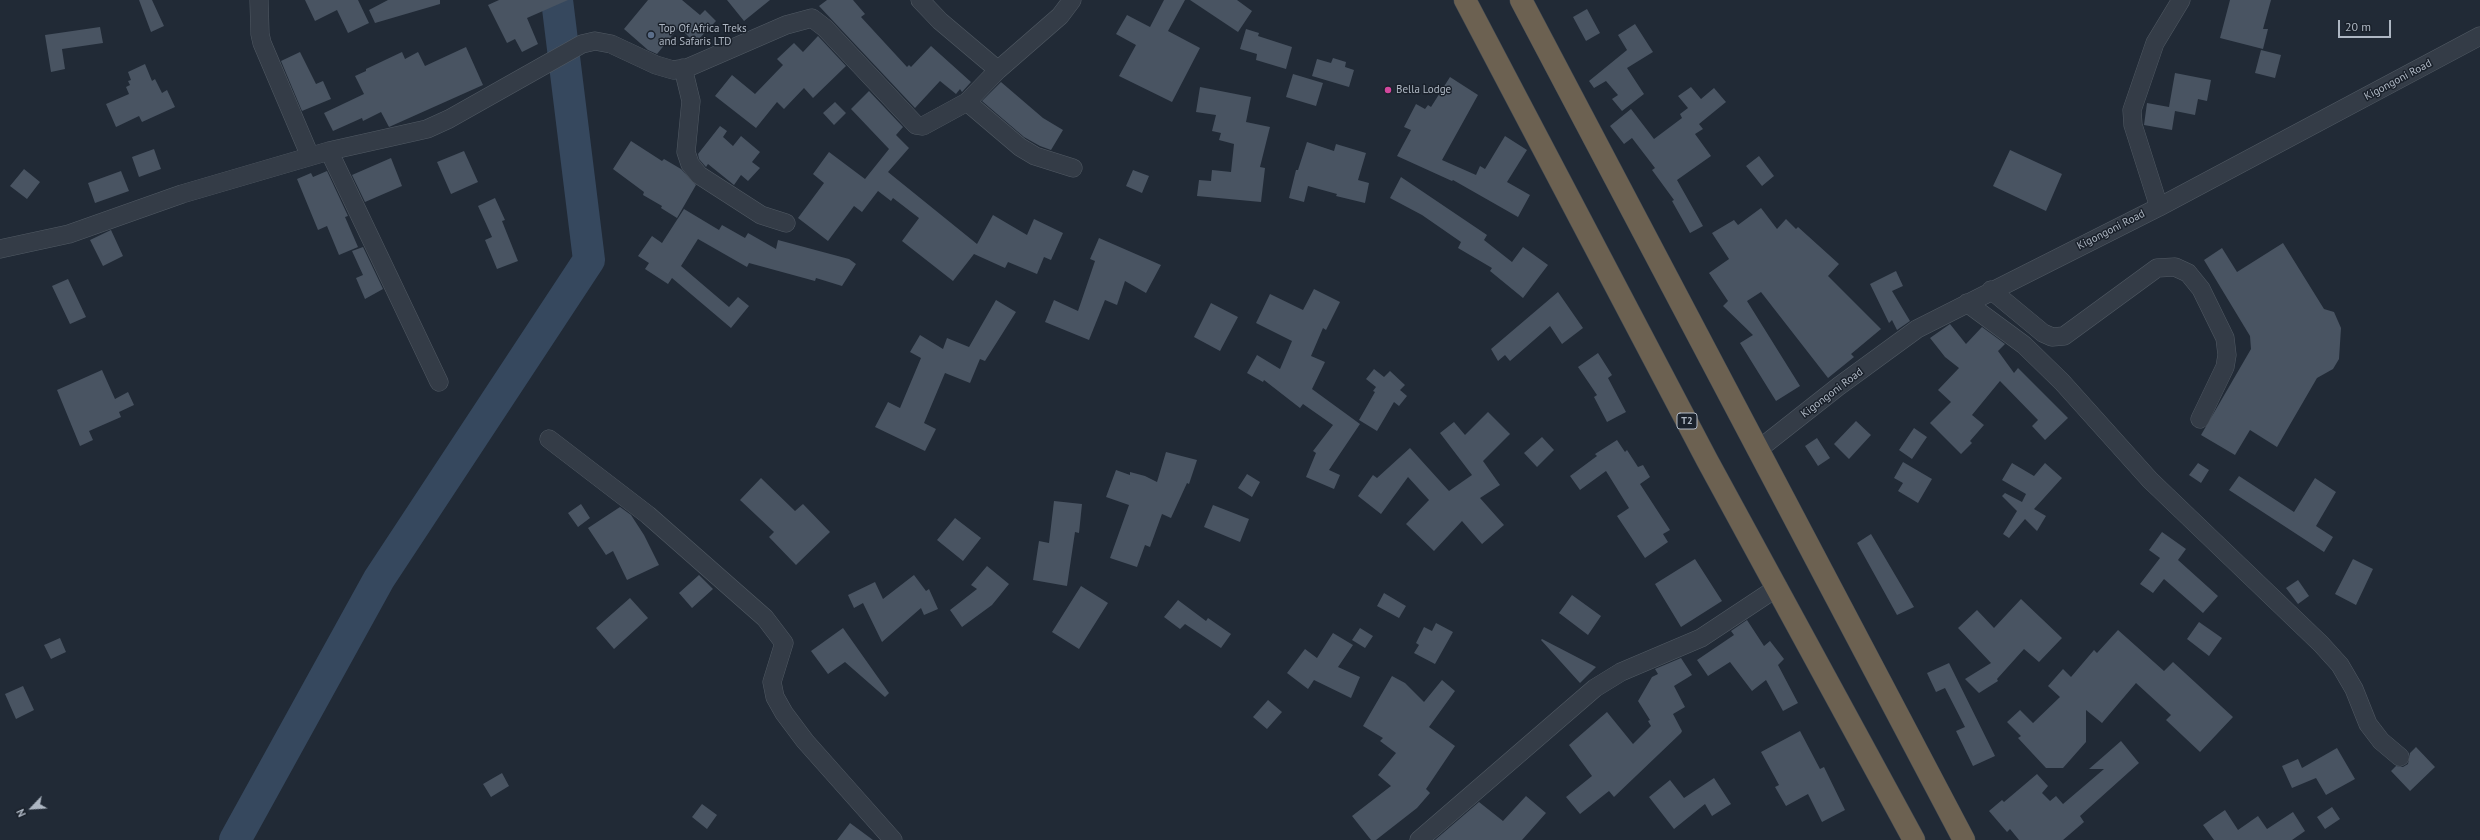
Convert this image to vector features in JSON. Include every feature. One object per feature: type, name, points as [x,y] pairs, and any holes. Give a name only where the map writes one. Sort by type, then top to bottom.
[{"type":"highway","name":"T2","points":[[1465,0],[1704,453],[1914,840]]},
{"type":"highway","points":[[1521,0],[1964,840]]},
{"type":"street","points":[[259,0],[260,34],[262,43],[310,156]]},
{"type":"street","points":[[920,0],[940,21],[998,70]]},
{"type":"street","points":[[0,249],[69,234],[182,194],[310,156],[427,129],[449,119],[582,44],[595,41],[611,44],[656,65],[673,70],[683,68],[786,25],[812,18],[825,28],[916,125],[923,126],[967,102],[998,70],[1060,16],[1072,0]]},
{"type":"street","points":[[2158,207],[2133,125],[2132,110],[2155,43],[2181,0]]},
{"type":"street","name":"Kigongoni Road","points":[[1759,449],[1839,386],[1917,329],[1967,302],[2158,207],[2480,36]]},
{"type":"street","points":[[683,68],[691,101],[686,152],[690,164],[699,175],[761,215],[786,223]]},
{"type":"street","points":[[967,102],[1020,147],[1035,156],[1074,168]]},
{"type":"street","points":[[329,151],[439,382]]},
{"type":"street","points":[[1991,290],[2043,333],[2052,337],[2064,336],[2157,268],[2175,267],[2188,273],[2200,288],[2225,338],[2227,355],[2225,367],[2200,419]]},
{"type":"street","points":[[1967,302],[2024,345],[2062,382],[2150,480],[2321,644],[2340,665],[2354,689],[2368,724],[2381,741],[2400,757]]},
{"type":"street","points":[[549,439],[648,515],[765,618],[784,643],[772,682],[775,697],[784,713],[805,740],[893,840]]},
{"type":"street","points":[[1420,840],[1595,688],[1621,672],[1701,638],[1778,588]]},
{"type":"building","points":[[139,0],[152,0],[164,26],[151,32]]},
{"type":"building","points":[[305,0],[358,0],[369,23],[348,33],[337,10],[315,21]]},
{"type":"building","points":[[388,0],[440,0],[440,4],[375,23],[369,10]]},
{"type":"building","points":[[499,0],[568,0],[527,18],[538,44],[522,52],[515,39],[507,43],[488,5]]},
{"type":"building","points":[[648,0],[682,0],[700,15],[705,10],[716,21],[695,43],[679,27],[657,54],[648,50],[624,29]]},
{"type":"building","points":[[727,0],[770,0],[744,21]]},
{"type":"building","points":[[827,0],[853,0],[865,14],[861,17],[907,67],[909,65],[911,67],[931,46],[971,82],[962,92],[960,89],[956,94],[940,81],[915,108],[819,6]]},
{"type":"building","points":[[1164,0],[1185,0],[1168,31],[1200,48],[1172,102],[1119,76],[1136,45],[1116,34],[1127,15],[1150,27]]},
{"type":"building","points":[[1190,0],[1237,0],[1252,11],[1238,32]]},
{"type":"building","points":[[2230,0],[2271,0],[2263,29],[2268,29],[2263,49],[2220,38]]},
{"type":"building","points":[[1587,9],[1600,33],[1586,41],[1573,17]]},
{"type":"building","points":[[1635,24],[1653,52],[1627,68],[1644,94],[1622,111],[1612,99],[1618,95],[1606,81],[1594,88],[1589,81],[1627,50],[1618,35]]},
{"type":"building","points":[[100,27],[103,43],[62,49],[65,69],[51,72],[45,35]]},
{"type":"building","points":[[1246,29],[1259,33],[1258,36],[1292,47],[1286,69],[1256,60],[1257,54],[1240,49]]},
{"type":"building","points":[[818,36],[846,66],[813,98],[804,88],[784,109],[777,102],[756,128],[715,96],[732,75],[755,94],[783,65],[777,59],[794,43],[803,52]]},
{"type":"building","points":[[466,47],[483,85],[389,127],[381,112],[363,121],[362,118],[333,131],[324,113],[364,94],[355,76],[366,71],[366,69],[402,52],[405,59],[418,52],[425,66]]},
{"type":"building","points":[[2261,50],[2281,55],[2275,78],[2255,73]]},
{"type":"building","points":[[300,52],[316,84],[323,81],[331,99],[302,111],[281,61]]},
{"type":"building","points":[[1333,58],[1346,62],[1345,67],[1354,70],[1349,87],[1312,76],[1317,59],[1331,63]]},
{"type":"building","points":[[145,64],[152,81],[155,79],[162,93],[167,90],[175,107],[142,122],[139,116],[116,127],[106,104],[129,94],[126,87],[130,85],[128,81],[131,80],[128,72]]},
{"type":"building","points":[[2175,73],[2211,80],[2207,101],[2198,99],[2195,115],[2175,111],[2172,130],[2144,125],[2147,103],[2169,107]]},
{"type":"building","points":[[1293,74],[1323,83],[1316,106],[1286,97]]},
{"type":"building","points":[[1450,77],[1478,95],[1442,160],[1476,175],[1480,166],[1485,169],[1505,136],[1527,150],[1507,182],[1530,195],[1518,217],[1453,180],[1452,181],[1397,156],[1411,130],[1404,127],[1416,104],[1425,109],[1428,105],[1431,107]]},
{"type":"building","points":[[1001,82],[1043,118],[1063,130],[1051,150],[1024,137],[982,101]]},
{"type":"building","points":[[1200,87],[1251,97],[1246,122],[1270,127],[1260,167],[1265,168],[1261,202],[1197,196],[1199,180],[1211,181],[1212,170],[1231,172],[1234,144],[1219,140],[1221,133],[1212,131],[1216,115],[1196,112]]},
{"type":"building","points":[[1691,87],[1701,99],[1714,88],[1726,102],[1699,124],[1703,129],[1695,134],[1711,156],[1677,180],[1703,226],[1690,233],[1672,201],[1674,200],[1652,170],[1655,168],[1632,138],[1624,144],[1610,126],[1631,109],[1654,139],[1682,118],[1680,114],[1688,108],[1678,96]]},
{"type":"building","points":[[869,91],[903,127],[896,135],[909,148],[888,172],[977,244],[993,215],[1027,235],[1034,219],[1063,233],[1051,260],[1044,257],[1037,274],[1008,262],[1005,268],[974,254],[953,281],[902,241],[919,218],[893,198],[891,201],[878,191],[862,212],[854,206],[828,241],[798,218],[824,183],[813,174],[829,152],[865,179],[889,149],[851,109]]},
{"type":"building","points":[[835,102],[846,113],[834,125],[823,113]]},
{"type":"building","points":[[720,126],[727,131],[723,137],[733,146],[741,136],[760,152],[752,162],[760,168],[748,181],[741,175],[734,185],[708,164],[706,167],[699,159],[698,154]]},
{"type":"building","points":[[631,141],[662,161],[664,159],[681,169],[696,185],[677,218],[661,208],[662,206],[643,195],[644,192],[613,169]]},
{"type":"building","points":[[1307,142],[1334,151],[1336,144],[1366,153],[1358,180],[1369,183],[1365,203],[1336,196],[1337,194],[1308,186],[1304,202],[1289,198],[1296,170],[1298,170]]},
{"type":"building","points":[[154,149],[161,169],[139,177],[132,157]]},
{"type":"building","points":[[2010,150],[2062,174],[2046,211],[1993,186]]},
{"type":"building","points":[[464,151],[478,182],[451,194],[437,162]]},
{"type":"building","points":[[1759,156],[1774,176],[1762,186],[1746,166]]},
{"type":"building","points":[[391,158],[402,186],[365,202],[352,175]]},
{"type":"building","points":[[24,169],[40,182],[27,199],[10,186]]},
{"type":"building","points":[[1133,170],[1149,176],[1142,193],[1126,186]]},
{"type":"building","points":[[121,171],[129,191],[95,203],[88,183]]},
{"type":"building","points":[[327,171],[348,216],[345,217],[358,247],[339,255],[327,226],[318,230],[297,179],[311,173],[313,177]]},
{"type":"building","points":[[1401,177],[1487,235],[1484,240],[1512,262],[1523,247],[1548,265],[1523,298],[1490,271],[1492,268],[1458,248],[1461,242],[1422,215],[1390,198]]},
{"type":"building","points":[[495,198],[505,220],[502,221],[518,261],[497,269],[485,240],[492,237],[478,206]]},
{"type":"building","points":[[1761,208],[1777,229],[1786,219],[1796,229],[1798,227],[1839,264],[1828,276],[1881,329],[1851,354],[1854,357],[1828,378],[1761,292],[1747,301],[1800,386],[1776,401],[1740,343],[1753,335],[1723,306],[1728,301],[1709,273],[1729,259],[1712,233],[1734,220],[1738,225]]},
{"type":"building","points":[[684,209],[719,230],[722,225],[745,238],[748,233],[776,249],[778,240],[849,259],[856,264],[842,286],[816,278],[815,281],[749,263],[747,267],[698,239],[681,266],[729,307],[738,297],[749,306],[731,328],[672,278],[668,284],[645,269],[649,263],[638,256],[652,236],[662,243]]},
{"type":"building","points":[[111,230],[123,256],[103,266],[90,240]]},
{"type":"building","points":[[1099,238],[1161,265],[1146,293],[1125,281],[1117,305],[1105,300],[1089,340],[1045,322],[1054,300],[1078,311],[1095,261],[1090,259]]},
{"type":"building","points":[[2283,243],[2324,309],[2334,312],[2341,328],[2339,359],[2333,369],[2317,378],[2277,447],[2250,430],[2235,455],[2201,435],[2251,349],[2250,336],[2204,260],[2222,248],[2237,272]]},
{"type":"building","points":[[363,247],[383,289],[365,299],[356,278],[363,275],[352,251]]},
{"type":"building","points":[[1896,271],[1903,286],[1892,291],[1910,321],[1897,330],[1892,320],[1889,323],[1870,284]]},
{"type":"building","points":[[68,279],[86,317],[70,324],[52,286]]},
{"type":"building","points":[[1314,289],[1340,302],[1326,330],[1323,328],[1311,356],[1325,362],[1312,389],[1360,424],[1329,470],[1340,475],[1334,489],[1306,477],[1316,453],[1313,451],[1333,425],[1303,404],[1300,408],[1264,380],[1263,382],[1247,373],[1257,355],[1280,369],[1292,341],[1256,323],[1270,294],[1303,310]]},
{"type":"building","points":[[1558,292],[1583,328],[1562,344],[1550,326],[1510,361],[1505,355],[1498,361],[1491,349]]},
{"type":"building","points":[[996,300],[1016,312],[985,361],[980,359],[970,383],[945,373],[924,423],[936,429],[925,451],[875,427],[888,402],[900,408],[921,358],[910,352],[920,335],[943,349],[947,338],[969,347]]},
{"type":"building","points":[[1211,303],[1238,317],[1220,351],[1194,337]]},
{"type":"building","points":[[1950,324],[1966,344],[1982,327],[2005,344],[1998,351],[2014,373],[2018,368],[2068,418],[2045,440],[2032,426],[2038,420],[2000,381],[1972,415],[1984,425],[1970,441],[1972,443],[1961,454],[1930,423],[1951,402],[1938,390],[1959,368],[1945,357],[1930,338]]},
{"type":"building","points":[[1598,353],[1612,375],[1608,378],[1626,412],[1607,422],[1594,397],[1597,395],[1578,367]]},
{"type":"building","points":[[1374,369],[1384,377],[1390,371],[1405,385],[1400,390],[1407,396],[1399,406],[1394,402],[1377,431],[1359,420],[1375,392],[1373,391],[1376,387],[1366,379]]},
{"type":"building","points":[[102,370],[115,399],[128,392],[134,405],[119,412],[121,417],[89,431],[93,440],[80,446],[57,390]]},
{"type":"building","points":[[1488,412],[1510,434],[1483,461],[1500,485],[1480,498],[1504,525],[1482,544],[1462,521],[1434,551],[1406,524],[1429,500],[1408,477],[1381,514],[1358,496],[1373,475],[1377,478],[1410,448],[1449,491],[1472,475],[1440,433],[1454,422],[1465,435]]},
{"type":"building","points":[[1856,421],[1871,435],[1849,459],[1834,444]]},
{"type":"building","points":[[1914,428],[1927,437],[1912,459],[1899,450]]},
{"type":"building","points":[[1542,437],[1554,450],[1537,467],[1524,453]]},
{"type":"building","points":[[1817,438],[1830,458],[1818,466],[1805,446]]},
{"type":"building","points":[[1617,440],[1625,452],[1627,450],[1638,467],[1643,465],[1650,477],[1640,484],[1670,530],[1663,534],[1668,542],[1645,558],[1617,516],[1629,508],[1606,471],[1580,490],[1570,476],[1597,456],[1595,454]]},
{"type":"building","points":[[1166,452],[1197,460],[1189,484],[1187,483],[1171,518],[1162,514],[1150,547],[1145,545],[1137,567],[1110,558],[1129,505],[1106,497],[1116,470],[1130,475],[1130,472],[1145,476],[1157,482]]},
{"type":"building","points":[[1903,462],[1932,479],[1918,503],[1898,491],[1903,483],[1894,478]]},
{"type":"building","points":[[2012,463],[2034,476],[2045,463],[2062,478],[2034,509],[2046,516],[2037,531],[2025,519],[2009,538],[2003,534],[2017,511],[2002,496],[2005,493],[2022,502],[2026,494],[2002,480]]},
{"type":"building","points":[[2198,463],[2209,470],[2201,483],[2189,475]]},
{"type":"building","points":[[1247,474],[1260,482],[1252,497],[1238,488]]},
{"type":"building","points":[[2239,476],[2294,512],[2315,478],[2336,492],[2316,526],[2333,537],[2324,552],[2229,490]]},
{"type":"building","points":[[761,478],[795,511],[803,504],[830,532],[796,565],[769,537],[774,532],[740,500]]},
{"type":"building","points":[[1054,501],[1082,504],[1079,533],[1075,532],[1067,586],[1033,580],[1039,541],[1049,543]]},
{"type":"building","points":[[581,504],[590,518],[578,527],[568,513]]},
{"type":"building","points":[[1213,505],[1249,519],[1240,542],[1204,527]]},
{"type":"building","points":[[620,507],[631,515],[644,535],[659,565],[627,580],[613,551],[606,555],[588,528]]},
{"type":"building","points":[[955,518],[981,538],[963,561],[937,540]]},
{"type":"building","points":[[2162,532],[2186,549],[2178,560],[2218,596],[2203,613],[2164,579],[2153,593],[2140,584],[2160,558],[2149,550]]},
{"type":"building","points":[[1871,534],[1914,607],[1897,615],[1857,543]]},
{"type":"building","points":[[1695,559],[1722,601],[1681,627],[1655,584]]},
{"type":"building","points":[[2353,559],[2373,569],[2356,605],[2335,594]]},
{"type":"building","points":[[987,566],[1009,584],[992,605],[962,627],[950,610],[977,589],[971,585]]},
{"type":"building","points":[[699,575],[713,589],[692,608],[679,593]]},
{"type":"building","points":[[914,575],[926,591],[929,589],[938,609],[924,615],[921,608],[882,642],[863,603],[854,608],[848,595],[875,582],[883,599]]},
{"type":"building","points":[[2298,580],[2309,596],[2298,604],[2286,588]]},
{"type":"building","points":[[1081,586],[1108,603],[1079,649],[1052,632]]},
{"type":"building","points":[[1384,593],[1406,606],[1399,618],[1377,606]]},
{"type":"building","points":[[1572,595],[1601,616],[1588,635],[1559,613]]},
{"type":"building","points":[[630,598],[648,618],[614,649],[596,628]]},
{"type":"building","points":[[2021,599],[2062,638],[2039,662],[2024,649],[1997,679],[1998,681],[1979,693],[1965,679],[1991,663],[1958,628],[1977,610],[1994,628]]},
{"type":"building","points":[[1178,600],[1206,621],[1208,618],[1231,634],[1221,648],[1185,624],[1180,629],[1164,617]]},
{"type":"building","points":[[1747,620],[1764,646],[1770,641],[1784,659],[1778,665],[1798,703],[1783,711],[1766,680],[1752,691],[1730,662],[1708,676],[1697,660],[1734,635],[1731,631]]},
{"type":"building","points":[[2199,622],[2222,638],[2209,656],[2187,639]]},
{"type":"building","points":[[1436,623],[1453,632],[1435,664],[1414,653],[1419,645],[1416,643],[1424,627],[1432,631]]},
{"type":"building","points":[[843,628],[889,693],[885,697],[845,662],[828,674],[811,651]]},
{"type":"building","points":[[1360,628],[1373,636],[1365,648],[1352,640]]},
{"type":"building","points":[[2118,630],[2164,671],[2173,662],[2233,717],[2200,752],[2166,720],[2171,715],[2136,683],[2102,723],[2086,710],[2086,742],[2063,768],[2046,768],[2018,738],[2021,736],[2007,722],[2020,710],[2033,723],[2060,697],[2048,686],[2063,669],[2071,677],[2094,650],[2097,653]]},
{"type":"building","points":[[1333,633],[1353,645],[1338,667],[1360,677],[1351,698],[1314,680],[1308,689],[1287,673],[1305,649],[1317,658]]},
{"type":"building","points":[[60,638],[66,652],[51,659],[44,645]]},
{"type":"building","points":[[1542,639],[1596,667],[1580,683],[1541,640]]},
{"type":"building","points":[[1681,658],[1692,675],[1674,686],[1685,707],[1673,714],[1682,731],[1681,733],[1614,797],[1609,791],[1580,814],[1566,797],[1592,776],[1569,745],[1607,712],[1633,744],[1651,726],[1648,721],[1650,720],[1638,701],[1652,677],[1658,674],[1655,669]]},
{"type":"building","points":[[1949,663],[1995,756],[1973,766],[1956,731],[1965,727],[1945,688],[1936,692],[1927,673]]},
{"type":"building","points":[[1392,676],[1405,683],[1424,702],[1442,680],[1455,691],[1429,727],[1455,746],[1426,789],[1430,793],[1417,808],[1376,840],[1371,840],[1352,816],[1391,786],[1378,775],[1396,753],[1380,741],[1383,738],[1363,726]]},
{"type":"building","points":[[23,686],[34,710],[16,719],[5,694]]},
{"type":"building","points":[[1268,700],[1282,712],[1267,729],[1253,717]]},
{"type":"building","points":[[1800,731],[1820,769],[1824,767],[1845,810],[1822,822],[1808,794],[1786,806],[1775,787],[1779,785],[1761,752]]},
{"type":"building","points":[[2121,741],[2139,763],[2080,816],[2084,822],[2063,840],[2019,840],[2010,829],[2007,832],[1989,811],[2002,800],[2004,802],[2037,774],[2048,786],[2042,793],[2050,801],[2056,796],[2063,804],[2104,769],[2089,769]]},
{"type":"building","points":[[2416,747],[2435,767],[2410,791],[2391,771],[2396,766],[2403,767],[2408,764],[2410,753]]},
{"type":"building","points":[[2337,748],[2355,779],[2326,795],[2316,778],[2292,788],[2282,766],[2298,759],[2302,768]]},
{"type":"building","points":[[502,773],[509,786],[491,797],[483,784]]},
{"type":"building","points":[[1714,778],[1731,804],[1712,816],[1705,804],[1674,829],[1649,797],[1670,780],[1684,798]]},
{"type":"building","points":[[1526,796],[1546,813],[1522,840],[1435,840],[1479,802],[1503,821]]},
{"type":"building","points":[[702,804],[717,815],[707,829],[692,817]]},
{"type":"building","points":[[2332,807],[2340,819],[2325,829],[2317,817]]},
{"type":"building","points":[[2225,810],[2238,830],[2258,816],[2267,829],[2293,812],[2305,831],[2292,840],[2214,840],[2203,825]]},
{"type":"building","points":[[850,823],[873,840],[837,840]]},
{"type":"waterway","points":[[235,840],[379,579],[589,260],[557,0]]},
{"type":"place","name":"Top Of Africa Treks and Safaris LTD","points":[[651,35]]},
{"type":"place","name":"Bella Lodge","points":[[1388,90]]}]
